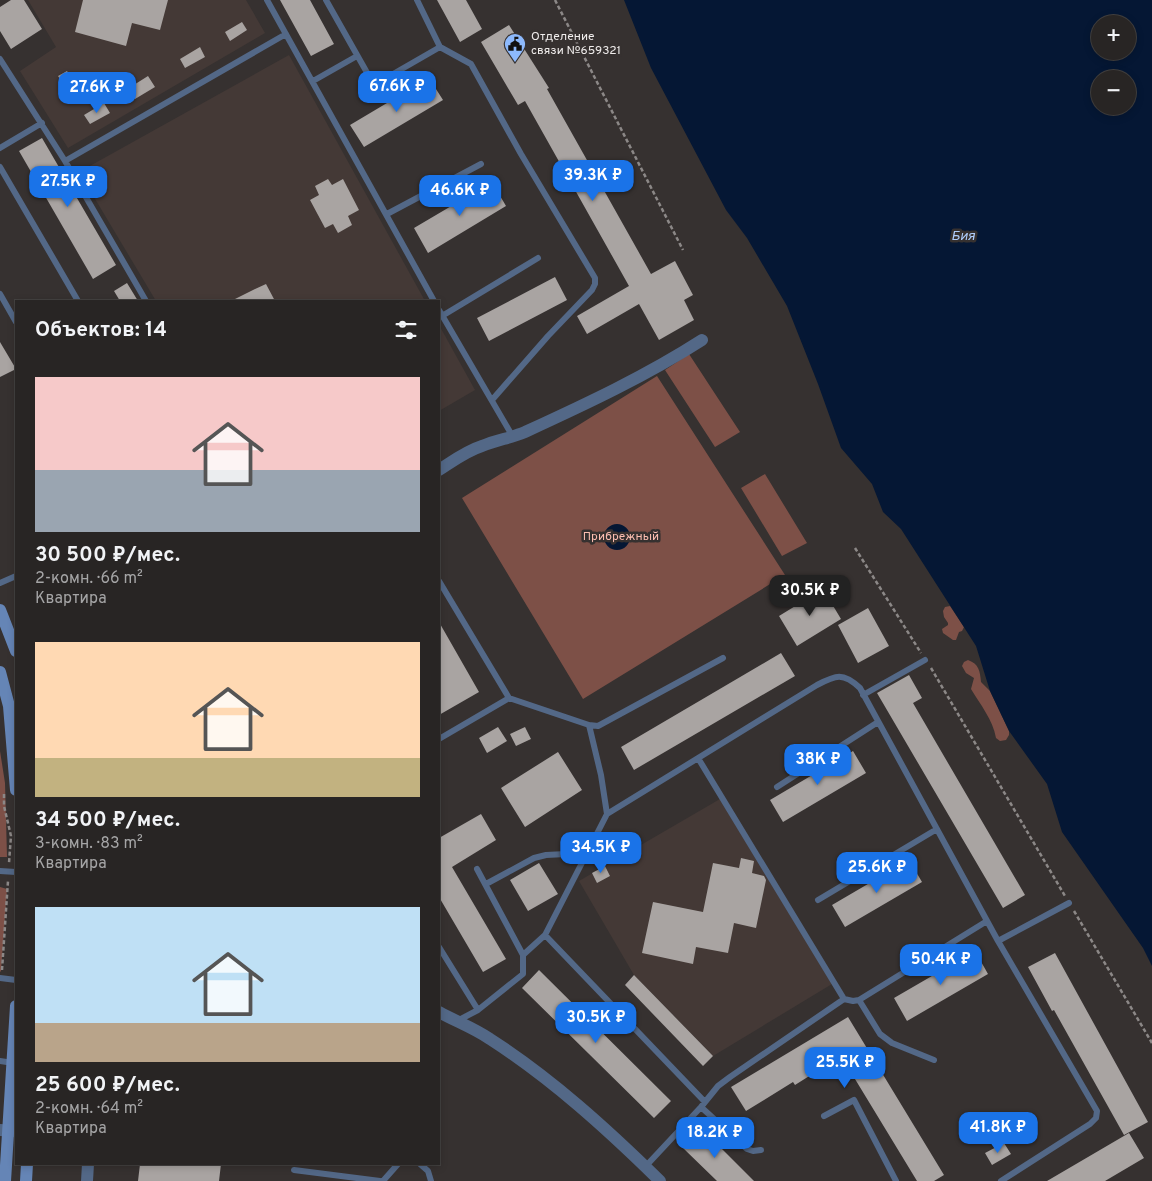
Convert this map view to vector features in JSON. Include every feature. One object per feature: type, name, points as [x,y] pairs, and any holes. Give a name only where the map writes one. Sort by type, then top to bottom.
[{"type":"main road","points":[[0,610],[15,648]]},
{"type":"main road","points":[[0,672],[9,705],[10,790]]},
{"type":"main road","points":[[5,1181],[15,1064]]},
{"type":"main road","points":[[26,1181],[27,1165]]},
{"type":"street","points":[[440,469],[481,446],[513,437],[614,391],[702,340]]},
{"type":"street","points":[[440,1013],[489,1038],[562,1092],[584,1109],[660,1181]]},
{"type":"street","points":[[87,1181],[88,1165]]},
{"type":"lane","points":[[267,0],[433,300]]},
{"type":"lane","points":[[326,0],[374,85],[440,47]]},
{"type":"lane","points":[[417,0],[440,47],[471,64],[521,154],[595,278],[592,290],[548,336],[492,400]]},
{"type":"lane","points":[[65,161],[286,34]]},
{"type":"lane","points":[[313,82],[357,56]]},
{"type":"lane","points":[[0,59],[65,161],[145,300]]},
{"type":"lane","points":[[0,148],[42,123]]},
{"type":"lane","points":[[387,214],[481,164]]},
{"type":"lane","points":[[0,166],[77,300]]},
{"type":"lane","points":[[513,437],[440,313],[538,258]]},
{"type":"lane","points":[[0,294],[15,320]]},
{"type":"lane","points":[[0,584],[15,576]]},
{"type":"lane","points":[[440,583],[509,698],[589,725],[598,726],[722,658]]},
{"type":"lane","points":[[863,695],[926,660]]},
{"type":"lane","points":[[523,955],[545,935],[607,814],[834,676],[852,681],[860,688],[998,941],[1097,1110],[1096,1118],[1090,1124],[1001,1181]]},
{"type":"lane","points":[[440,739],[509,698]]},
{"type":"lane","points":[[777,787],[878,722]]},
{"type":"lane","points":[[589,725],[601,775],[607,814]]},
{"type":"lane","points":[[698,758],[844,999],[859,1000],[987,921]]},
{"type":"lane","points":[[818,900],[937,829]]},
{"type":"lane","points":[[486,884],[534,858],[546,855],[586,853]]},
{"type":"lane","points":[[456,1022],[478,1010],[522,974],[523,955],[477,869]]},
{"type":"lane","points":[[0,871],[15,872]]},
{"type":"lane","points":[[998,941],[1069,903]]},
{"type":"lane","points":[[545,935],[703,1105],[747,1149],[753,1151],[761,1150]]},
{"type":"lane","points":[[440,949],[478,1010]]},
{"type":"lane","points":[[1,978],[15,980]]},
{"type":"lane","points":[[645,1167],[703,1105],[718,1086],[844,999]]},
{"type":"lane","points":[[859,1000],[880,1034],[886,1039],[902,1048],[934,1060]]},
{"type":"lane","points":[[0,1061],[15,1064]]},
{"type":"lane","points":[[824,1116],[854,1100],[896,1181]]},
{"type":"lane","points":[[294,1170],[381,1181],[397,1165]]},
{"type":"lane","points":[[421,1165],[428,1170],[430,1181]]},
{"type":"path","points":[[555,0],[684,250]]},
{"type":"path","points":[[855,548],[926,660],[1152,1043]]},
{"type":"path","points":[[1,978],[10,836],[4,806],[10,790]]},
{"type":"shaded area","points":[[28,0],[246,0],[265,33],[68,148],[20,71],[56,47]]},
{"type":"shaded area","points":[[289,55],[424,300],[155,300],[79,172]]},
{"type":"shaded area","points":[[440,327],[475,390],[440,410]]},
{"type":"shaded area","points":[[720,799],[832,984],[713,1056],[634,975],[579,881]]},
{"type":"green space","points":[[689,354],[740,432],[715,447],[665,370]]},
{"type":"green space","name":"Прибрежный","points":[[657,376],[785,575],[583,699],[462,498]]},
{"type":"green space","points":[[765,474],[807,543],[782,556],[741,488]]},
{"type":"green space","points":[[950,606],[964,627],[959,632],[956,640],[943,633],[942,629],[948,625],[943,611],[945,607]]},
{"type":"green space","points":[[968,660],[978,668],[981,682],[990,691],[1009,731],[1006,740],[1000,741],[996,738],[989,719],[971,689],[974,678],[966,673],[962,666]]},
{"type":"green space","points":[[0,751],[5,783],[7,857],[0,857]]},
{"type":"green space","points":[[0,887],[7,889],[0,972]]},
{"type":"water","name":"Бия","points":[[624,0],[1152,0],[1152,966],[1143,948],[1062,832],[1047,784],[1009,731],[990,691],[976,646],[901,529],[883,512],[872,484],[841,448],[787,306],[747,238],[726,210],[651,68]]},
{"type":"water","points":[[617,524],[626,528],[630,537],[626,546],[617,550],[608,546],[604,537],[608,528]]},
{"type":"building","points":[[11,0],[24,0],[42,29],[11,49],[0,31],[0,7]]},
{"type":"building","points":[[83,0],[168,0],[160,30],[132,23],[126,46],[75,32]]},
{"type":"building","points":[[280,0],[310,0],[334,44],[311,56]]},
{"type":"building","points":[[437,0],[466,0],[482,29],[460,42]]},
{"type":"building","points":[[242,22],[247,30],[230,41],[225,32]]},
{"type":"building","points":[[509,25],[549,88],[547,89],[651,274],[675,261],[693,295],[684,300],[694,320],[659,340],[639,304],[587,334],[577,316],[629,286],[525,101],[518,105],[481,42]]},
{"type":"building","points":[[200,47],[205,57],[185,68],[180,59]]},
{"type":"building","points":[[67,71],[78,88],[69,93],[58,76]]},
{"type":"building","points":[[148,76],[155,87],[135,99],[129,88]]},
{"type":"building","points":[[429,78],[443,100],[364,147],[350,125]]},
{"type":"building","points":[[104,103],[110,113],[90,124],[84,115]]},
{"type":"building","points":[[42,138],[116,265],[93,279],[19,151]]},
{"type":"building","points":[[328,179],[332,185],[343,179],[359,210],[348,216],[352,225],[338,233],[333,224],[325,228],[310,200],[319,195],[315,186]]},
{"type":"building","points":[[492,182],[506,206],[428,253],[414,228]]},
{"type":"building","points":[[555,277],[567,300],[489,341],[477,318]]},
{"type":"building","points":[[127,283],[137,300],[119,300],[114,291]]},
{"type":"building","points":[[266,284],[274,300],[233,300]]},
{"type":"building","points":[[0,342],[15,370],[0,377]]},
{"type":"building","points":[[823,589],[841,619],[797,646],[779,616]]},
{"type":"building","points":[[868,608],[889,646],[858,663],[838,625]]},
{"type":"building","points":[[440,624],[479,692],[440,714]]},
{"type":"building","points":[[781,653],[795,676],[634,770],[621,747]]},
{"type":"building","points":[[909,675],[922,698],[913,703],[1025,895],[1003,908],[877,693]]},
{"type":"building","points":[[498,727],[507,741],[487,753],[479,738]]},
{"type":"building","points":[[525,727],[531,739],[516,746],[510,734]]},
{"type":"building","points":[[853,751],[866,773],[783,822],[770,800]]},
{"type":"building","points":[[558,752],[582,790],[525,827],[501,788]]},
{"type":"building","points":[[481,814],[496,840],[452,867],[506,959],[483,972],[440,899],[440,837]]},
{"type":"building","points":[[741,858],[754,861],[752,873],[764,876],[766,880],[756,928],[734,923],[728,953],[696,947],[693,964],[642,953],[653,902],[703,912],[713,863],[739,868]]},
{"type":"building","points":[[909,860],[922,882],[845,927],[832,905]]},
{"type":"building","points":[[539,863],[558,894],[528,911],[510,880]]},
{"type":"building","points":[[605,866],[610,876],[597,883],[592,873]]},
{"type":"building","points":[[975,951],[988,974],[907,1021],[894,998]]},
{"type":"building","points":[[1055,953],[1148,1122],[1124,1135],[1028,967]]},
{"type":"building","points":[[539,970],[671,1101],[654,1118],[522,988]]},
{"type":"building","points":[[634,975],[713,1056],[703,1066],[625,985]]},
{"type":"building","points":[[848,1017],[944,1175],[934,1181],[917,1181],[841,1056],[795,1085],[793,1082],[746,1111],[731,1087]]},
{"type":"building","points":[[702,1129],[754,1181],[717,1181],[683,1148]]},
{"type":"building","points":[[1129,1133],[1144,1158],[1105,1181],[1047,1181]]},
{"type":"building","points":[[1004,1143],[1011,1154],[992,1165],[985,1153]]},
{"type":"building","points":[[140,1165],[221,1165],[219,1181],[138,1181]]},
{"type":"place","name":"Отделение связи №659321","points":[[515,63]]}]
